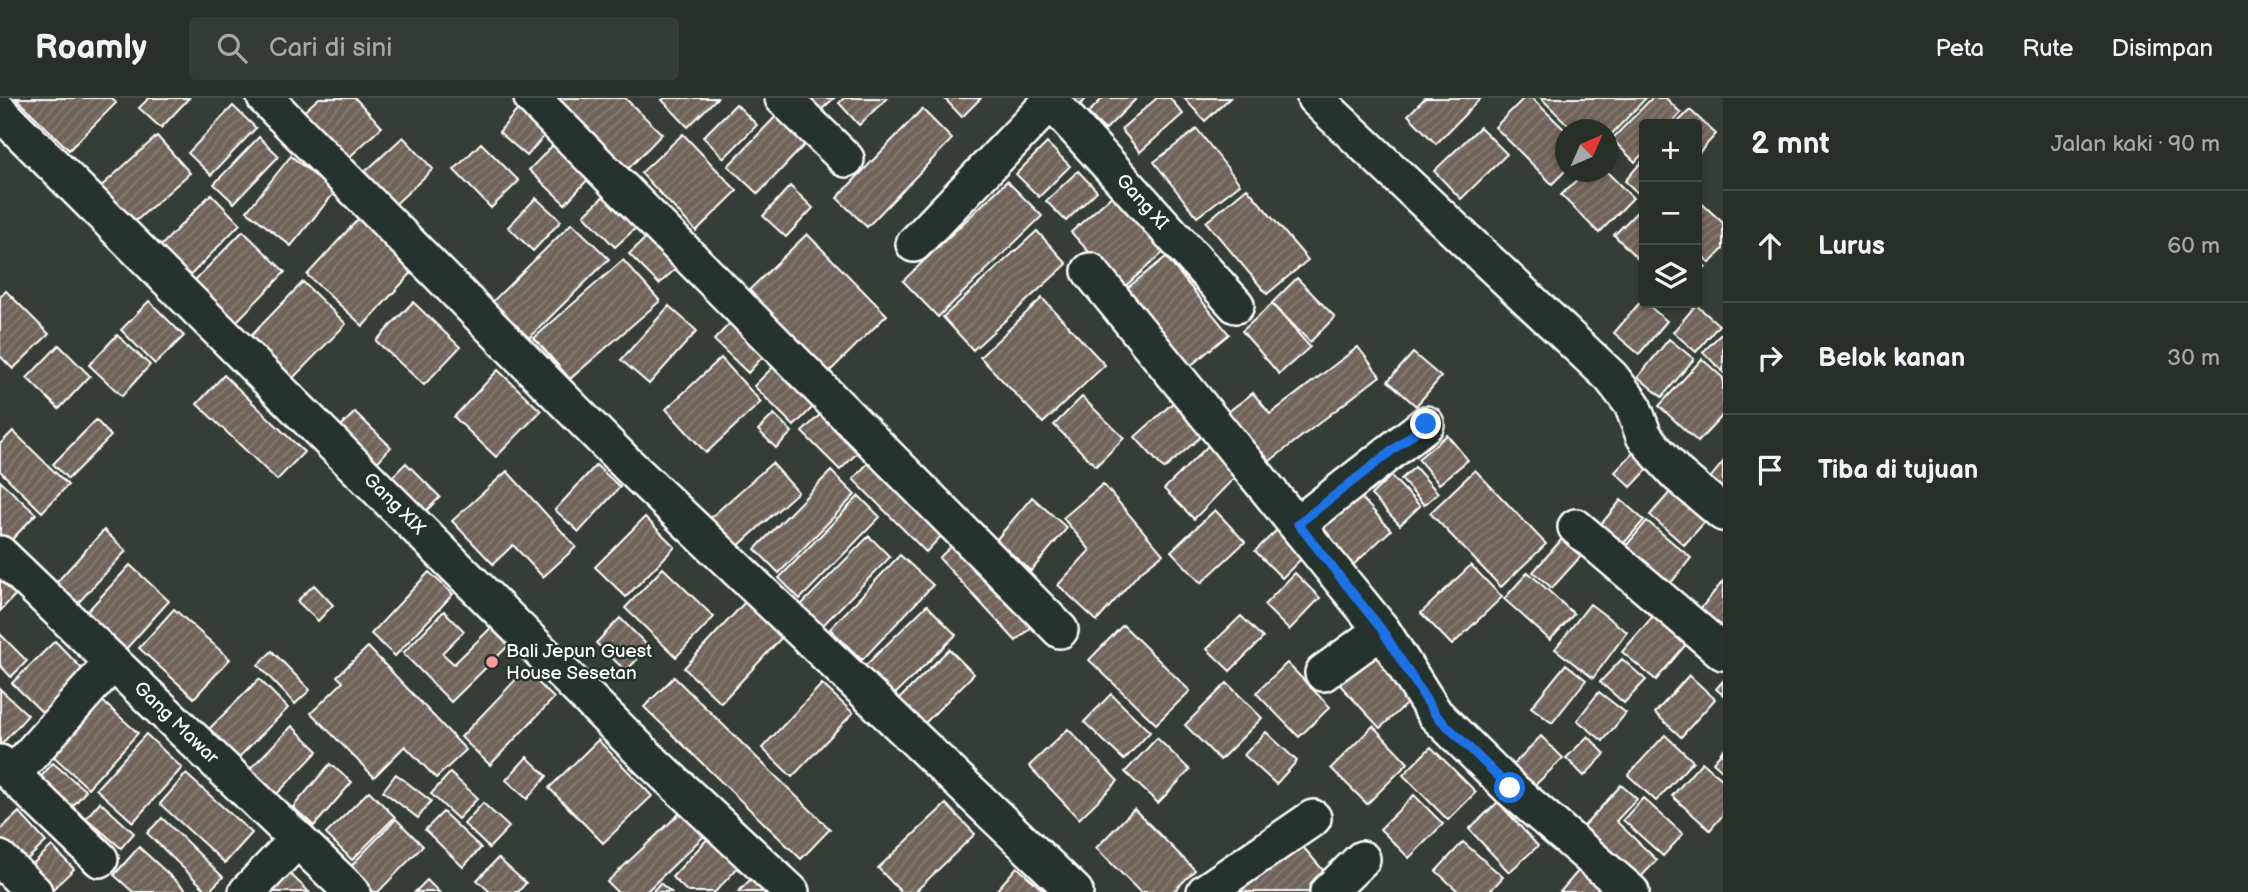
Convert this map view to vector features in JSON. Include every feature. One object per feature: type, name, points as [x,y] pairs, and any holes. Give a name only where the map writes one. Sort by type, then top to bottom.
[{"type":"street","points":[[265,98],[627,464],[1075,892]]},
{"type":"street","points":[[532,98],[1060,630]]},
{"type":"street","points":[[783,98],[846,159]]},
{"type":"street","points":[[1315,98],[1611,377],[1632,404],[1644,436],[1656,451],[1677,474],[1723,513]]},
{"type":"street","points":[[914,244],[1049,99]]},
{"type":"street","name":"Gang XI","points":[[1049,99],[1236,305]]},
{"type":"street","name":"Gang XIX","points":[[0,112],[651,761],[792,892]]},
{"type":"street","points":[[1090,271],[1382,630],[1435,714],[1510,788],[1631,892]]},
{"type":"street","points":[[1298,524],[1426,424]]},
{"type":"street","points":[[1576,527],[1723,652]]},
{"type":"street","name":"Gang Mawar","points":[[0,554],[352,892]]},
{"type":"street","points":[[1324,673],[1382,630]]},
{"type":"street","points":[[100,859],[6,769],[113,662]]},
{"type":"street","points":[[1205,892],[1313,818]]},
{"type":"street","points":[[247,892],[298,839]]},
{"type":"street","points":[[0,859],[34,892]]},
{"type":"street","points":[[1328,892],[1362,859]]},
{"type":"building","points":[[16,98],[112,98],[116,103],[69,150]]},
{"type":"building","points":[[149,98],[189,98],[161,128],[139,108]]},
{"type":"building","points":[[319,98],[355,98],[382,127],[345,161],[301,114]]},
{"type":"building","points":[[560,98],[625,98],[662,134],[625,172],[555,104]]},
{"type":"building","points":[[717,98],[688,127],[662,100]]},
{"type":"building","points":[[808,98],[834,98],[820,111]]},
{"type":"building","points":[[844,98],[887,98],[859,125],[839,103]]},
{"type":"building","points":[[944,98],[981,98],[962,117]]},
{"type":"building","points":[[1066,98],[1087,98],[1076,109]]},
{"type":"building","points":[[1103,98],[1137,98],[1105,130],[1088,113]]},
{"type":"building","points":[[1157,98],[1170,98],[1183,114],[1140,152],[1121,129]]},
{"type":"building","points":[[1184,98],[1230,98],[1205,121]]},
{"type":"building","points":[[1425,98],[1481,98],[1436,144],[1408,115]]},
{"type":"building","points":[[1524,98],[1532,98],[1555,120],[1555,181],[1552,184],[1495,127]]},
{"type":"building","points":[[1541,98],[1646,98],[1618,127],[1618,119],[1562,119]]},
{"type":"building","points":[[1652,98],[1666,98],[1681,113],[1676,119],[1639,119],[1639,158],[1635,162],[1618,145],[1618,133]]},
{"type":"building","points":[[736,104],[757,125],[724,158],[703,137]]},
{"type":"building","points":[[233,106],[256,128],[211,175],[188,153]]},
{"type":"building","points":[[520,107],[548,131],[527,156],[499,132]]},
{"type":"building","points":[[922,109],[952,139],[867,227],[837,198]]},
{"type":"building","points":[[1690,110],[1700,119],[1681,119]]},
{"type":"building","points":[[779,113],[808,141],[758,194],[728,166]]},
{"type":"building","points":[[1702,121],[1716,134],[1702,149]]},
{"type":"building","points":[[1480,127],[1507,154],[1461,199],[1434,171]]},
{"type":"building","points":[[1197,129],[1240,184],[1197,217],[1154,162]]},
{"type":"building","points":[[683,134],[737,191],[696,231],[641,173]]},
{"type":"building","points":[[157,136],[190,173],[129,227],[96,191]]},
{"type":"building","points":[[259,137],[279,156],[234,203],[214,184]]},
{"type":"building","points":[[403,137],[433,169],[387,212],[357,179]]},
{"type":"building","points":[[557,141],[592,175],[565,204],[529,170]]},
{"type":"building","points":[[481,143],[519,181],[491,208],[454,170]]},
{"type":"building","points":[[1047,143],[1070,166],[1039,197],[1016,174]]},
{"type":"building","points":[[291,156],[335,192],[291,246],[247,211]]},
{"type":"building","points":[[1639,165],[1639,194],[1625,181]]},
{"type":"building","points":[[1078,171],[1097,191],[1066,221],[1046,201]]},
{"type":"building","points":[[1007,181],[1042,216],[938,317],[903,281]]},
{"type":"building","points":[[1575,182],[1617,182],[1633,198],[1599,233],[1561,195]]},
{"type":"building","points":[[790,186],[813,208],[786,237],[763,216]]},
{"type":"building","points":[[1247,188],[1308,260],[1267,294],[1206,222]]},
{"type":"building","points":[[609,191],[640,224],[615,247],[584,215]]},
{"type":"building","points":[[211,194],[240,224],[183,283],[153,254]]},
{"type":"building","points":[[1114,194],[1165,251],[1122,289],[1071,232]]},
{"type":"building","points":[[536,198],[561,221],[533,251],[508,227]]},
{"type":"building","points":[[1702,204],[1723,223],[1723,249],[1710,263],[1702,256]]},
{"type":"building","points":[[1639,210],[1639,260],[1614,235]]},
{"type":"building","points":[[360,217],[416,268],[363,326],[307,275]]},
{"type":"building","points":[[572,223],[609,259],[525,342],[489,305]]},
{"type":"building","points":[[243,231],[285,272],[234,324],[192,283]]},
{"type":"building","points":[[653,231],[683,262],[659,284],[629,254]]},
{"type":"building","points":[[1037,231],[1067,264],[973,350],[943,317]]},
{"type":"building","points":[[807,234],[887,315],[826,375],[746,293]]},
{"type":"building","points":[[1166,257],[1229,334],[1189,367],[1125,290]]},
{"type":"building","points":[[623,260],[660,301],[570,379],[534,338]]},
{"type":"building","points":[[1297,278],[1335,317],[1310,342],[1272,303]]},
{"type":"building","points":[[303,282],[346,324],[287,384],[245,342]]},
{"type":"building","points":[[6,291],[49,334],[13,369],[0,356],[0,297]]},
{"type":"building","points":[[1042,298],[1105,365],[1043,423],[980,357]]},
{"type":"building","points":[[149,301],[184,336],[155,364],[121,330]]},
{"type":"building","points":[[413,302],[460,347],[424,385],[376,341]]},
{"type":"building","points":[[1272,304],[1310,347],[1279,374],[1242,331]]},
{"type":"building","points":[[1639,304],[1639,308],[1652,308],[1667,321],[1639,354],[1614,333]]},
{"type":"building","points":[[669,306],[697,331],[649,384],[621,360]]},
{"type":"building","points":[[1693,308],[1699,308],[1719,325],[1696,352],[1673,332]]},
{"type":"building","points":[[733,320],[767,352],[748,373],[714,340]]},
{"type":"building","points":[[1723,332],[1723,372],[1703,352]]},
{"type":"building","points":[[117,335],[150,365],[122,396],[89,365]]},
{"type":"building","points":[[1669,339],[1694,359],[1662,397],[1638,377]]},
{"type":"building","points":[[59,345],[90,376],[59,409],[27,378]]},
{"type":"building","points":[[1358,347],[1380,376],[1270,461],[1260,453],[1228,412],[1253,393],[1270,414]]},
{"type":"building","points":[[1413,353],[1441,377],[1416,406],[1388,381]]},
{"type":"building","points":[[721,358],[761,402],[706,453],[666,409]]},
{"type":"building","points":[[1702,359],[1723,378],[1723,415],[1698,442],[1659,406]]},
{"type":"building","points":[[778,362],[818,402],[794,426],[754,386]]},
{"type":"building","points":[[498,370],[541,411],[496,457],[454,417]]},
{"type":"building","points":[[224,375],[304,452],[277,480],[197,404]]},
{"type":"building","points":[[1082,397],[1124,438],[1096,466],[1054,425]]},
{"type":"building","points":[[1176,400],[1206,432],[1164,469],[1135,437]]},
{"type":"building","points":[[828,407],[865,445],[840,470],[802,432]]},
{"type":"building","points":[[355,412],[391,447],[369,471],[332,435]]},
{"type":"building","points":[[774,414],[792,432],[776,448],[758,430]]},
{"type":"building","points":[[96,420],[111,436],[68,479],[53,464]]},
{"type":"building","points":[[13,431],[68,485],[42,512],[0,471],[0,444]]},
{"type":"building","points":[[1447,435],[1468,460],[1439,484],[1418,459]]},
{"type":"building","points":[[1209,445],[1238,474],[1194,519],[1164,489]]},
{"type":"building","points":[[1633,453],[1649,468],[1631,487],[1615,472]]},
{"type":"building","points":[[873,458],[946,531],[926,552],[853,479]]},
{"type":"building","points":[[1723,462],[1723,504],[1703,487]]},
{"type":"building","points":[[406,463],[440,497],[421,516],[387,482]]},
{"type":"building","points":[[772,463],[798,492],[737,547],[710,518]]},
{"type":"building","points":[[596,465],[620,487],[579,532],[555,510]]},
{"type":"building","points":[[1415,467],[1438,493],[1424,505],[1401,479]]},
{"type":"building","points":[[1475,470],[1546,544],[1501,587],[1430,513]]},
{"type":"building","points":[[507,471],[576,547],[543,577],[513,545],[493,564],[452,521]]},
{"type":"building","points":[[831,471],[855,495],[779,573],[755,549]]},
{"type":"building","points":[[1391,476],[1420,506],[1400,525],[1371,495]]},
{"type":"building","points":[[0,481],[36,514],[4,548],[0,544]]},
{"type":"building","points":[[1678,483],[1712,514],[1684,545],[1650,515]]},
{"type":"building","points":[[1103,484],[1163,554],[1139,573],[1097,621],[1058,585],[1090,550],[1063,518]]},
{"type":"building","points":[[1358,494],[1391,530],[1352,566],[1319,530]]},
{"type":"building","points":[[859,496],[880,517],[800,599],[779,578]]},
{"type":"building","points":[[1032,497],[1067,528],[1031,571],[996,540]]},
{"type":"building","points":[[1621,500],[1644,520],[1619,549],[1597,529]]},
{"type":"building","points":[[1215,510],[1245,542],[1201,583],[1171,551]]},
{"type":"building","points":[[645,517],[675,547],[626,597],[595,567]]},
{"type":"building","points":[[1647,521],[1691,558],[1670,584],[1626,546]]},
{"type":"building","points":[[1283,524],[1309,551],[1282,578],[1255,551]]},
{"type":"building","points":[[104,530],[126,551],[78,603],[56,583]]},
{"type":"building","points":[[869,536],[890,557],[822,626],[801,605]]},
{"type":"building","points":[[1562,539],[1581,556],[1552,588],[1533,572]]},
{"type":"building","points":[[958,540],[1036,623],[1016,641],[939,558]]},
{"type":"building","points":[[900,555],[933,585],[862,660],[830,629]]},
{"type":"building","points":[[130,565],[169,601],[125,650],[85,614]]},
{"type":"building","points":[[1471,565],[1502,597],[1452,645],[1421,613]]},
{"type":"building","points":[[663,568],[714,617],[676,657],[625,608]]},
{"type":"building","points":[[0,572],[19,591],[0,611]]},
{"type":"building","points":[[429,572],[453,594],[395,656],[371,634]]},
{"type":"building","points":[[1528,572],[1574,614],[1550,640],[1504,599]]},
{"type":"building","points":[[1295,573],[1320,598],[1289,630],[1264,605]]},
{"type":"building","points":[[1723,581],[1723,635],[1697,613]]},
{"type":"building","points":[[314,585],[333,605],[318,621],[297,601]]},
{"type":"building","points":[[746,601],[783,636],[721,703],[684,668]]},
{"type":"building","points":[[1590,604],[1627,632],[1593,678],[1555,649]]},
{"type":"building","points":[[927,605],[956,635],[891,698],[862,669]]},
{"type":"building","points":[[174,609],[230,659],[194,698],[139,648]]},
{"type":"building","points":[[444,611],[464,631],[442,653],[454,664],[501,618],[518,636],[451,702],[403,653]]},
{"type":"building","points":[[1654,615],[1687,643],[1656,680],[1622,652]]},
{"type":"building","points":[[1241,616],[1263,638],[1230,671],[1207,649]]},
{"type":"building","points":[[620,618],[649,647],[626,671],[596,643]]},
{"type":"building","points":[[1123,625],[1190,691],[1156,724],[1089,660]]},
{"type":"building","points":[[0,634],[27,661],[11,677],[0,665]]},
{"type":"building","points":[[55,641],[91,678],[49,719],[12,683]]},
{"type":"building","points":[[368,647],[466,750],[436,778],[405,746],[374,777],[311,713],[343,682],[337,676]]},
{"type":"building","points":[[949,649],[974,674],[920,728],[895,703]]},
{"type":"building","points":[[272,651],[310,690],[295,704],[258,665]]},
{"type":"building","points":[[1374,652],[1415,696],[1380,728],[1339,684]]},
{"type":"building","points":[[1622,659],[1646,680],[1624,703],[1600,682]]},
{"type":"building","points":[[1287,663],[1330,707],[1299,737],[1256,693]]},
{"type":"building","points":[[1566,664],[1586,680],[1552,723],[1531,707]]},
{"type":"building","points":[[525,670],[554,698],[490,765],[461,737]]},
{"type":"building","points":[[1689,675],[1715,699],[1681,737],[1655,713]]},
{"type":"building","points":[[674,677],[830,829],[801,859],[644,707]]},
{"type":"building","points":[[259,679],[288,708],[237,759],[208,730]]},
{"type":"building","points":[[1723,681],[1723,695],[1716,689]]},
{"type":"building","points":[[1227,683],[1262,718],[1220,760],[1185,725]]},
{"type":"building","points":[[822,684],[853,713],[792,777],[762,748]]},
{"type":"building","points":[[0,689],[28,715],[0,746]]},
{"type":"building","points":[[1599,692],[1626,713],[1603,741],[1577,720]]},
{"type":"building","points":[[1111,694],[1150,732],[1124,760],[1084,722]]},
{"type":"building","points":[[99,698],[138,733],[88,788],[50,753]]},
{"type":"building","points":[[292,726],[318,751],[275,796],[249,770]]},
{"type":"building","points":[[1373,726],[1408,763],[1367,804],[1331,768]]},
{"type":"building","points":[[1068,729],[1118,781],[1079,819],[1029,766]]},
{"type":"building","points":[[1266,732],[1297,761],[1276,784],[1244,755]]},
{"type":"building","points":[[146,734],[182,768],[133,822],[96,789]]},
{"type":"building","points":[[1665,735],[1693,761],[1656,801],[1628,775]]},
{"type":"building","points":[[1541,736],[1563,758],[1528,792],[1507,771]]},
{"type":"building","points":[[1588,736],[1605,754],[1584,776],[1566,758]]},
{"type":"building","points":[[1157,738],[1190,770],[1158,803],[1125,772]]},
{"type":"building","points":[[598,740],[652,796],[603,843],[549,788]]},
{"type":"building","points":[[1431,747],[1476,792],[1448,820],[1403,775]]},
{"type":"building","points":[[1723,750],[1723,771],[1713,762]]},
{"type":"building","points":[[527,757],[547,776],[527,799],[506,780]]},
{"type":"building","points":[[1702,762],[1723,780],[1723,815],[1710,830],[1672,796]]},
{"type":"building","points":[[53,763],[86,791],[64,816],[32,787]]},
{"type":"building","points":[[330,764],[352,782],[314,826],[293,807]]},
{"type":"building","points":[[450,773],[478,798],[458,819],[431,794]]},
{"type":"building","points":[[186,774],[252,833],[225,863],[160,804]]},
{"type":"building","points":[[396,774],[431,801],[418,818],[383,791]]},
{"type":"building","points":[[1621,785],[1637,799],[1616,821],[1657,860],[1633,885],[1577,834]]},
{"type":"building","points":[[369,791],[395,817],[352,860],[326,834]]},
{"type":"building","points":[[1414,795],[1443,824],[1409,858],[1380,829]]},
{"type":"building","points":[[1643,798],[1683,834],[1663,856],[1623,820]]},
{"type":"building","points":[[100,802],[134,833],[121,848],[86,818]]},
{"type":"building","points":[[1498,802],[1538,846],[1509,872],[1469,829]]},
{"type":"building","points":[[483,803],[509,827],[489,848],[464,824]]},
{"type":"building","points":[[946,804],[975,834],[915,892],[901,892],[878,868]]},
{"type":"building","points":[[1134,809],[1195,870],[1173,892],[1140,892],[1096,848]]},
{"type":"building","points":[[19,812],[46,842],[22,864],[0,840],[0,830]]},
{"type":"building","points":[[443,812],[481,848],[463,867],[425,830]]},
{"type":"building","points":[[681,812],[704,836],[646,892],[617,892],[607,882]]},
{"type":"building","points":[[162,818],[223,877],[208,892],[147,833]]},
{"type":"building","points":[[396,819],[423,846],[378,892],[374,892],[349,868]]},
{"type":"building","points":[[713,833],[743,862],[715,892],[688,892],[672,877]]},
{"type":"building","points":[[1298,841],[1328,876],[1310,892],[1240,892]]},
{"type":"building","points":[[1463,842],[1503,877],[1489,892],[1459,892],[1436,871]]},
{"type":"building","points":[[52,846],[74,869],[50,892],[26,870]]},
{"type":"building","points":[[139,847],[188,892],[133,892],[114,875]]},
{"type":"building","points":[[498,858],[526,883],[518,892],[490,892],[477,880]]},
{"type":"building","points":[[1585,863],[1619,892],[1560,892]]},
{"type":"building","points":[[283,867],[309,892],[259,892]]},
{"type":"building","points":[[1017,867],[1044,891],[995,892]]},
{"type":"building","points":[[752,878],[767,892],[738,892]]},
{"type":"building","points":[[427,880],[439,892],[415,892]]},
{"type":"building","points":[[660,883],[671,892],[652,892]]},
{"type":"place","name":"Bali Jepun Guest House Sesetan","points":[[492,662]]},
{"type":"route","points":[[1426,424],[1298,524],[1382,630],[1435,714],[1510,788]]}]
